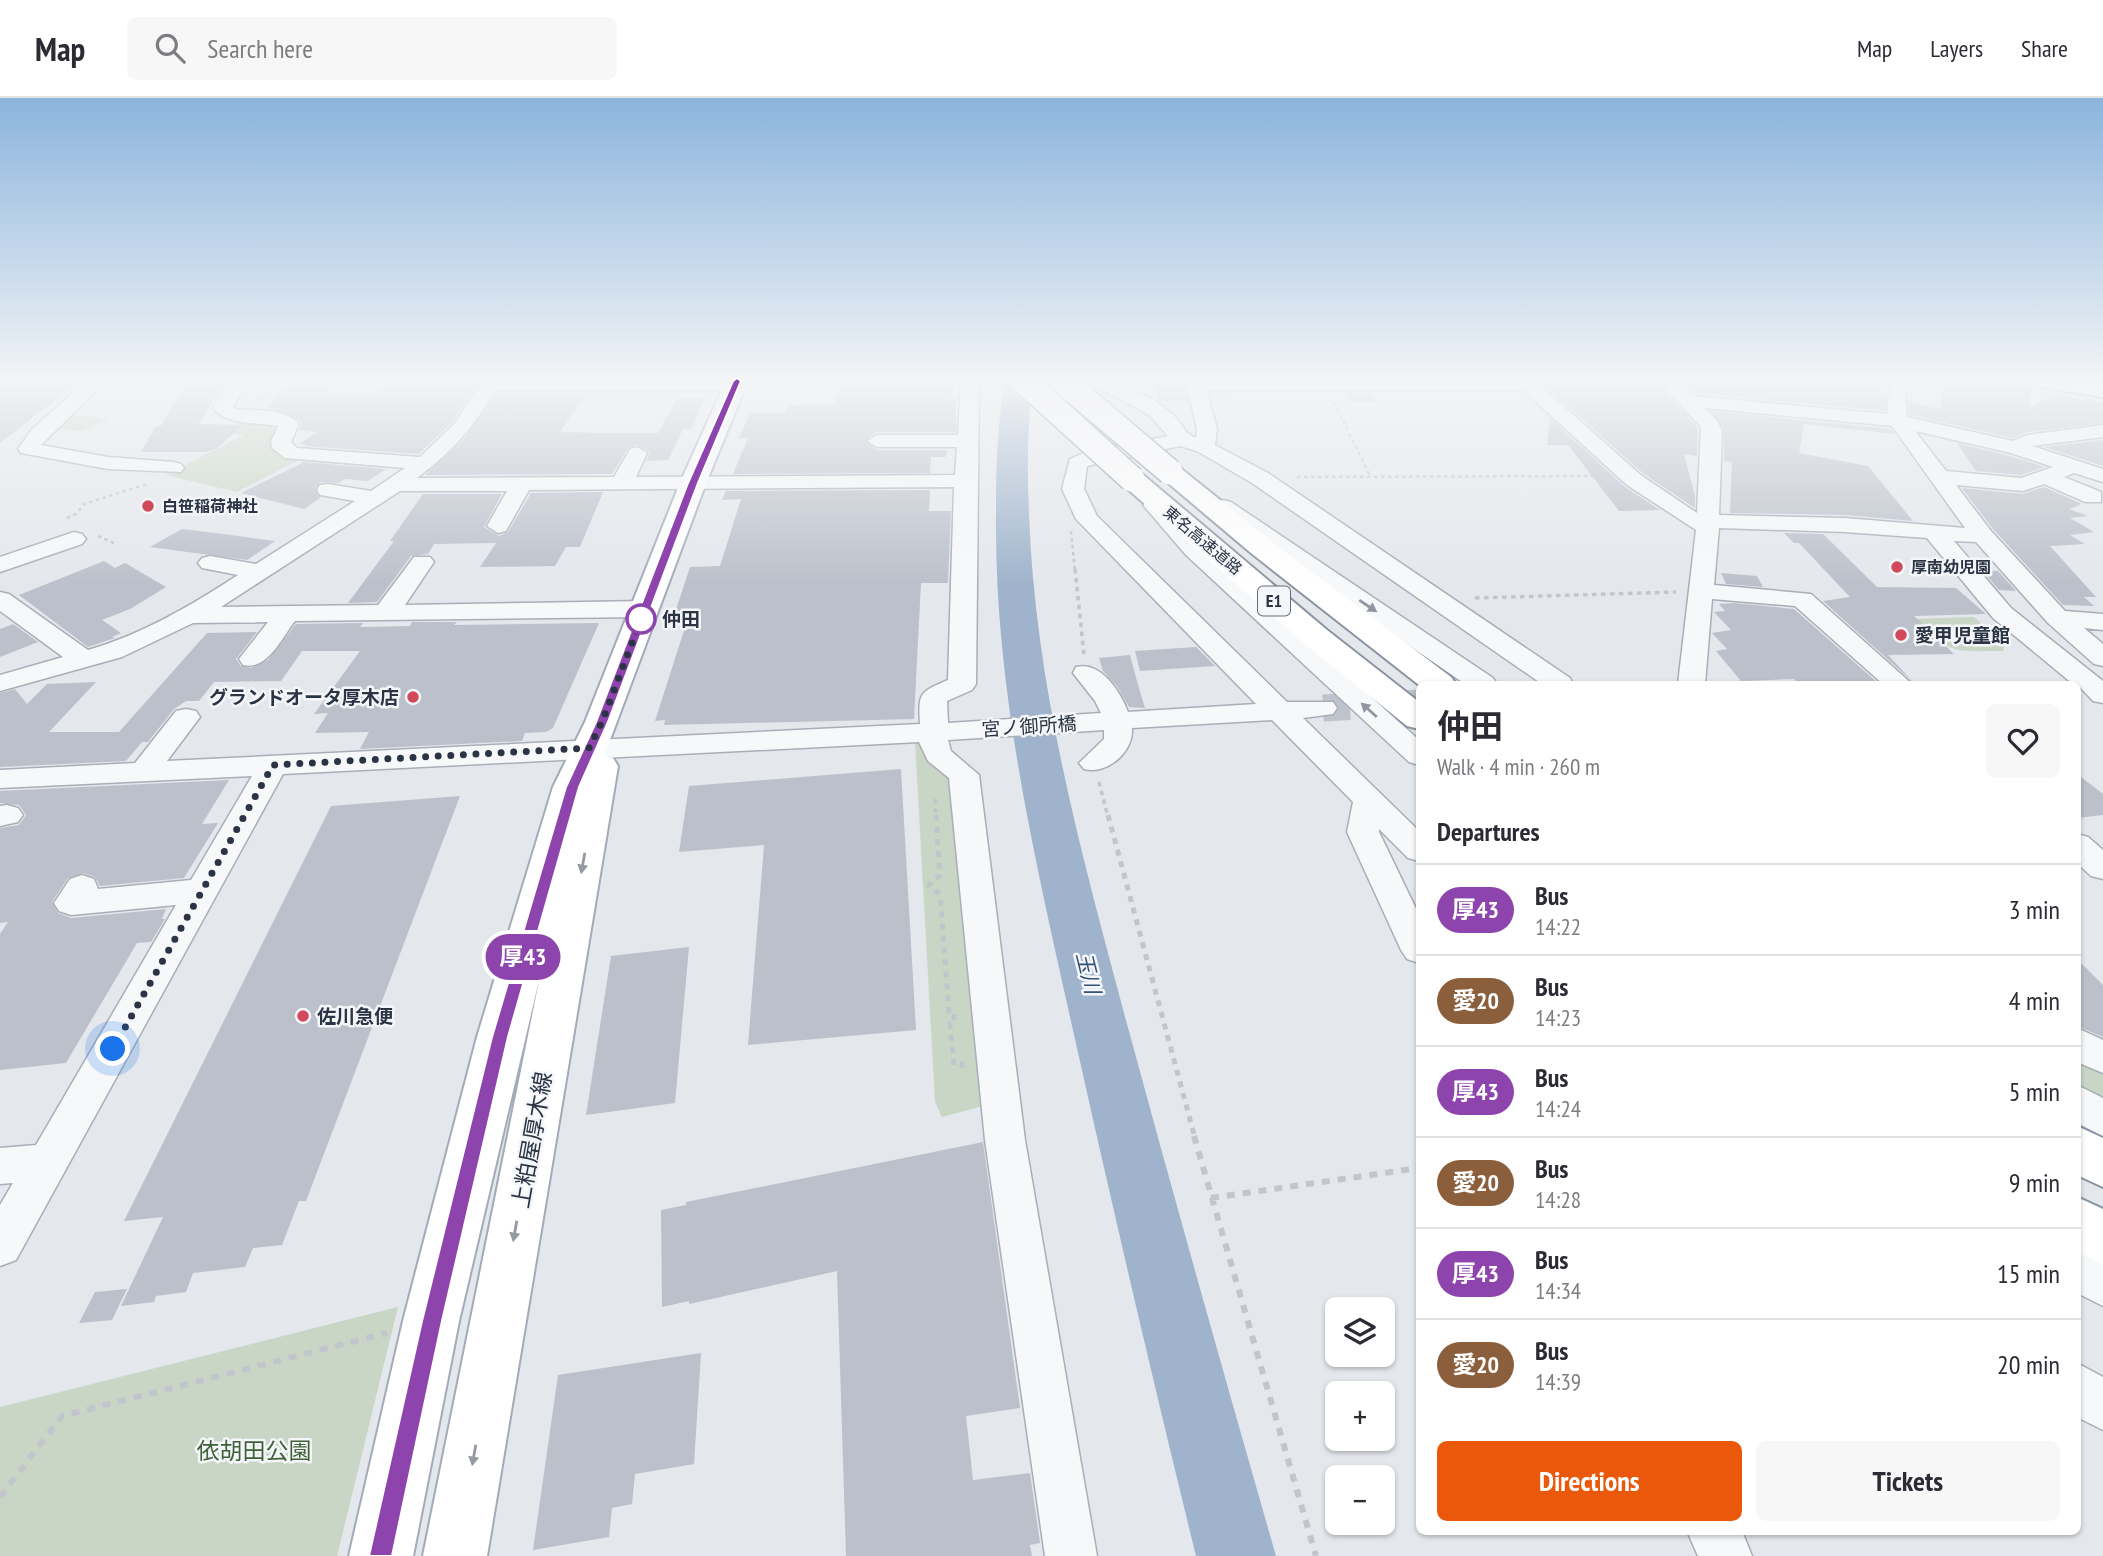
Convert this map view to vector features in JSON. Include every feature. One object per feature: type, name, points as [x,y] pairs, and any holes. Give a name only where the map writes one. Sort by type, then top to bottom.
[{"type":"main road","name":"上粕屋厚木線","points":[[381,1556],[432,1321],[500,1037],[572,787],[598,739],[708,449]]},
{"type":"main road","name":"東名高速道路","points":[[1099,449],[1316,637],[1416,717]]},
{"type":"main road","name":"東名高速道路","points":[[1143,449],[1282,564],[1435,681]]},
{"type":"main road","name":"上粕屋厚木線","points":[[456,1556],[598,739]]},
{"type":"main road","points":[[2081,1150],[2103,1165]]},
{"type":"main road","points":[[2081,1224],[2103,1240]]},
{"type":"street","points":[[27,449],[108,463],[174,468]]},
{"type":"street","points":[[284,449],[292,454],[424,463]]},
{"type":"street","points":[[0,683],[85,660],[141,640],[191,615],[385,491],[443,449]]},
{"type":"street","points":[[967,449],[962,684],[933,697],[934,723],[944,731],[933,739],[938,755],[964,775],[1005,1140],[1071,1556]]},
{"type":"street","points":[[1138,449],[1088,457],[1077,463],[1073,489],[1079,506],[1091,522],[1416,847]]},
{"type":"street","points":[[1208,449],[1259,478],[1556,681]]},
{"type":"street","points":[[1602,449],[1674,509],[1708,524],[1842,519],[1935,533],[1983,536]]},
{"type":"street","points":[[1691,681],[1708,524],[1711,449]]},
{"type":"street","points":[[1919,449],[1983,536],[2065,626],[2103,658]]},
{"type":"street","points":[[2023,449],[2103,476]]},
{"type":"street","points":[[622,483],[637,453]]},
{"type":"street","points":[[1940,477],[2023,485],[2074,466]]},
{"type":"street","points":[[1170,472],[1479,681]]},
{"type":"street","points":[[2045,477],[2093,497]]},
{"type":"street","points":[[1132,479],[1194,550],[1416,753]]},
{"type":"street","points":[[328,490],[385,491],[522,483],[965,481]]},
{"type":"street","points":[[498,526],[522,483]]},
{"type":"street","points":[[1935,533],[2002,613],[2103,695]]},
{"type":"street","points":[[0,565],[63,541]]},
{"type":"street","points":[[382,613],[389,609],[422,562]]},
{"type":"street","points":[[209,563],[260,572]]},
{"type":"street","points":[[1699,591],[1802,599],[1896,681]]},
{"type":"street","points":[[0,599],[85,660]]},
{"type":"street","points":[[191,615],[645,609]]},
{"type":"street","points":[[251,659],[287,614]]},
{"type":"street","points":[[2026,634],[2103,622]]},
{"type":"street","points":[[1086,673],[1115,707],[1113,720],[1119,741],[1094,763]]},
{"type":"street","name":"宮ノ御所橋","points":[[0,779],[273,765],[598,739],[944,731],[1323,708]]},
{"type":"street","points":[[144,772],[186,717]]},
{"type":"street","points":[[0,1246],[273,765]]},
{"type":"street","points":[[1369,801],[1363,832],[1416,944]]},
{"type":"street","points":[[2081,849],[2103,868]]},
{"type":"street","points":[[82,887],[71,903],[202,891]]},
{"type":"street","points":[[2081,1045],[2103,1058]]},
{"type":"street","points":[[2081,1104],[2103,1119]]},
{"type":"street","points":[[0,1166],[50,1161]]},
{"type":"street","points":[[2081,1270],[2103,1285]]},
{"type":"street","points":[[2081,1390],[2103,1406]]},
{"type":"street","points":[[1715,1535],[1726,1556]]},
{"type":"path","points":[[1357,449],[1370,476]]},
{"type":"path","points":[[63,541],[84,504],[142,486],[179,468],[174,468]]},
{"type":"path","points":[[1259,478],[1632,475]]},
{"type":"path","points":[[1086,673],[1070,530],[1091,522]]},
{"type":"path","points":[[1436,599],[1699,591]]},
{"type":"path","points":[[1094,763],[1210,1198],[1316,1556]]},
{"type":"path","points":[[935,792],[940,876],[933,879],[929,886],[940,894],[949,1013],[954,1013],[954,1023],[950,1024],[954,1065],[962,1064],[962,1070],[971,1069],[972,1075],[998,1073]]},
{"type":"path","points":[[1210,1198],[1416,1168]]},
{"type":"path","points":[[0,1497],[62,1416],[432,1321]]},
{"type":"green space","points":[[217,449],[286,449],[287,458],[299,460],[237,492],[166,475]]},
{"type":"green space","points":[[1974,617],[2005,644],[2003,651],[1953,649],[1936,639],[1913,619]]},
{"type":"green space","points":[[930,740],[954,771],[983,1106],[942,1117],[935,1102],[915,741]]},
{"type":"green space","points":[[2081,1057],[2103,1071],[2103,1104],[2081,1089]]},
{"type":"green space","name":"依胡田公園","points":[[398,1307],[337,1556],[0,1556],[0,1407]]},
{"type":"building","points":[[143,449],[216,449],[206,452],[141,452]]},
{"type":"building","points":[[348,449],[424,449],[419,454]]},
{"type":"building","points":[[453,449],[627,449],[612,474],[425,475]]},
{"type":"building","points":[[645,449],[673,449],[668,460],[646,461],[650,452]]},
{"type":"building","points":[[743,449],[947,450],[946,457],[931,457],[930,473],[733,474]]},
{"type":"building","points":[[1571,449],[1584,449],[1625,487],[1660,510],[1619,511]]},
{"type":"building","points":[[1616,449],[1697,449],[1697,456],[1684,454],[1695,496],[1695,508],[1644,474]]},
{"type":"building","points":[[1724,449],[1800,449],[1799,453],[1868,466],[1913,521],[1845,515],[1730,513],[1732,462],[1724,461]]},
{"type":"building","points":[[1961,449],[1982,449],[2045,467],[2021,475],[1976,471]]},
{"type":"building","points":[[2050,449],[2103,449],[2103,466]]},
{"type":"building","points":[[304,462],[386,469],[368,481],[345,479],[339,483],[320,482],[315,489],[320,498],[304,509],[241,493]]},
{"type":"building","points":[[2044,487],[2082,504],[2069,509],[2088,516],[2070,518],[2094,532],[2070,535],[2085,544],[2050,546],[2096,597],[2084,597],[2094,606],[2063,605],[1993,529],[1962,488],[2023,494]]},
{"type":"building","points":[[930,490],[929,511],[951,511],[948,583],[921,583],[914,719],[664,725],[665,720],[655,721],[688,618],[673,619],[690,567],[720,566],[741,499],[722,500],[726,491]]},
{"type":"building","points":[[603,492],[580,547],[566,547],[555,566],[480,567],[496,543],[434,544],[428,554],[411,556],[377,602],[348,603],[394,541],[390,541],[423,494],[502,494],[484,527],[499,536],[508,532],[531,493]]},
{"type":"building","points":[[182,529],[275,541],[247,560],[150,547]]},
{"type":"building","points":[[1784,533],[1823,534],[1877,587],[1956,588],[1986,614],[1914,616],[1954,654],[1888,655],[1912,681],[1823,601],[1850,597],[1799,543],[1794,543]]},
{"type":"building","points":[[104,561],[115,568],[125,563],[166,587],[130,609],[102,620],[121,633],[112,637],[115,638],[88,647],[19,595]]},
{"type":"building","points":[[1982,570],[1998,571],[2016,591],[1999,590]]},
{"type":"building","points":[[1721,573],[1757,576],[1763,587],[1726,584]]},
{"type":"building","points":[[1719,604],[1794,609],[1876,681],[1741,681],[1716,651],[1727,649],[1712,633],[1731,630],[1714,612],[1725,611]]},
{"type":"building","points":[[412,622],[457,622],[454,625],[599,623],[553,728],[546,732],[525,733],[522,741],[360,749],[369,732],[315,733],[328,713],[314,714],[360,651],[302,651],[281,681],[214,682],[199,701],[186,701],[174,709],[148,742],[142,742],[126,761],[0,767],[0,693],[15,689],[27,704],[47,684],[96,682],[49,732],[119,732],[207,633],[257,632],[236,659],[241,666],[251,668],[268,660],[296,624],[363,623],[360,627],[410,626]]},
{"type":"building","points":[[13,624],[38,642],[0,657],[0,629]]},
{"type":"building","points":[[1196,647],[1215,666],[1140,671],[1135,651]]},
{"type":"building","points":[[1130,655],[1145,708],[1129,707],[1117,686],[1103,671],[1099,658]]},
{"type":"building","points":[[901,769],[916,1030],[748,1045],[764,845],[679,852],[689,786]]},
{"type":"building","points":[[2081,777],[2103,794],[2103,815],[2081,818]]},
{"type":"building","points":[[229,780],[202,824],[218,823],[184,878],[100,886],[95,877],[83,873],[68,878],[52,902],[58,913],[71,918],[166,909],[162,919],[165,919],[151,942],[137,943],[66,1063],[0,1070],[0,934],[8,922],[0,923],[0,828],[19,825],[26,815],[19,805],[0,803],[0,791]]},
{"type":"building","name":"佐川急便","points":[[460,796],[306,1201],[299,1201],[282,1245],[253,1248],[245,1267],[193,1273],[186,1292],[156,1296],[154,1302],[121,1306],[163,1217],[124,1221],[331,806]]},
{"type":"building","points":[[689,947],[675,1103],[586,1115],[611,956]]},
{"type":"building","points":[[2081,963],[2103,985],[2103,1037],[2081,1028]]},
{"type":"building","points":[[983,1142],[1020,1408],[966,1416],[973,1480],[1030,1473],[1040,1543],[1030,1545],[1032,1556],[846,1556],[837,1271],[689,1304],[689,1301],[662,1307],[661,1210],[686,1205],[686,1202]]},
{"type":"building","points":[[127,1289],[112,1320],[79,1323],[95,1292]]},
{"type":"building","points":[[701,1353],[694,1464],[635,1474],[632,1504],[612,1508],[609,1537],[533,1550],[558,1375]]},
{"type":"waterway","name":"玉川","points":[[1013,449],[1013,560],[1017,625],[1036,753],[1112,1075],[1236,1556]]},
{"type":"tunnel","points":[[1323,708],[1416,703]]},
{"type":"bus line","name":"厚43","points":[[381,1556],[432,1321],[500,1037],[572,787],[602,722],[708,449]]},
{"type":"place","name":"白笹稲荷神社","points":[[148,506]]},
{"type":"place","name":"厚南幼児園","points":[[1897,567]]},
{"type":"place","name":"仲田","points":[[641,619]]},
{"type":"place","name":"愛甲児童館","points":[[1901,635]]},
{"type":"place","name":"グランドオータ厚木店","points":[[413,697]]},
{"type":"place","name":"佐川急便","points":[[303,1016]]},
{"type":"route","points":[[113,1049],[273,765],[589,748],[602,722],[645,609],[641,619]]}]
